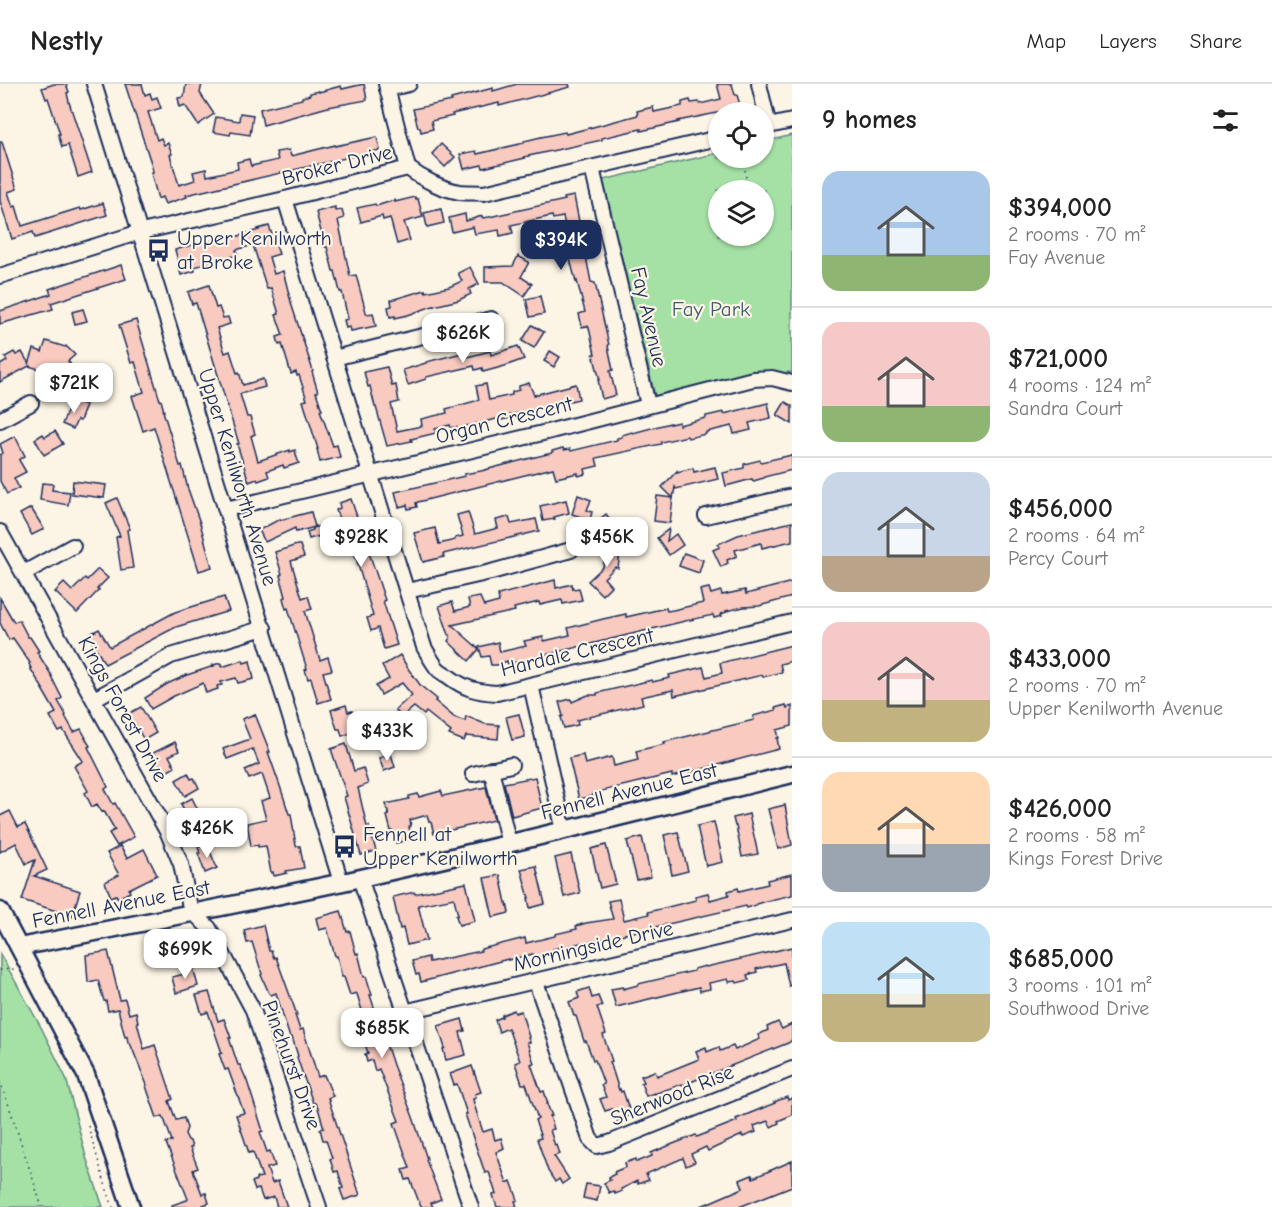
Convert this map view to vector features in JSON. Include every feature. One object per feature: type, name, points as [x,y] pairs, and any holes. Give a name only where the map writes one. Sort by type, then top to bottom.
[{"type":"main road","name":"Fennell Avenue East","points":[[19,946],[194,913],[360,878],[564,831],[792,774]]},
{"type":"main road","points":[[0,911],[86,1075],[131,1207]]},
{"type":"street","name":"Upper Kenilworth Avenue","points":[[94,84],[341,882]]},
{"type":"street","points":[[408,168],[387,87],[409,84]]},
{"type":"street","points":[[759,84],[762,102]]},
{"type":"street","points":[[774,124],[792,121]]},
{"type":"street","name":"Broker Drive","points":[[0,276],[140,233],[408,168],[435,184],[459,192],[484,193],[708,140]]},
{"type":"street","name":"Fay Avenue","points":[[592,168],[648,405]]},
{"type":"street","name":"Hardale Crescent","points":[[285,199],[424,647],[435,667],[443,674],[457,683],[481,692],[497,693],[792,622]]},
{"type":"street","points":[[334,358],[491,319]]},
{"type":"street","name":"Organ Crescent","points":[[226,509],[547,432],[753,379],[772,378],[792,383]]},
{"type":"street","points":[[0,420],[31,403]]},
{"type":"street","points":[[706,516],[792,496]]},
{"type":"street","name":"Kings Forest Drive","points":[[0,532],[168,833],[181,864],[189,903],[194,913]]},
{"type":"street","points":[[24,573],[73,546]]},
{"type":"street","points":[[407,591],[491,572],[571,550]]},
{"type":"street","points":[[94,699],[171,656],[264,628]]},
{"type":"street","points":[[531,685],[564,831]]},
{"type":"street","points":[[473,774],[511,765]]},
{"type":"street","points":[[491,769],[509,844]]},
{"type":"street","points":[[360,878],[471,1207]]},
{"type":"street","name":"Pinehurst Drive","points":[[194,913],[209,928],[252,1010],[319,1207]]},
{"type":"street","name":"Morningside Drive","points":[[404,1012],[792,920]]},
{"type":"street","name":"Sherwood Rise","points":[[536,982],[590,1139],[597,1146],[792,1069]]},
{"type":"path","points":[[0,970],[18,969]]},
{"type":"path","points":[[0,1081],[42,1207]]},
{"type":"path","points":[[87,1123],[113,1207]]},
{"type":"green space","name":"Fay Park","points":[[792,135],[792,373],[655,396],[603,180],[708,155],[708,168],[774,168],[774,140]]},
{"type":"green space","points":[[0,954],[42,1029],[66,1078],[86,1157],[103,1207],[0,1207]]},
{"type":"building","points":[[54,84],[66,84],[69,102],[92,172],[78,177],[68,145],[62,147],[48,98],[46,99],[42,88]]},
{"type":"building","points":[[125,84],[142,84],[145,95],[150,93],[152,99],[157,97],[161,108],[148,112],[157,140],[161,138],[164,145],[168,143],[179,185],[195,180],[193,172],[206,169],[207,176],[238,169],[237,162],[249,159],[251,166],[278,160],[276,152],[289,150],[291,156],[377,137],[380,150],[186,195],[187,197],[165,204],[162,197],[158,199],[151,173],[153,172],[152,166]]},
{"type":"building","points":[[186,84],[202,84],[200,93],[214,114],[198,125],[185,105],[180,107],[178,98],[184,97]]},
{"type":"building","points":[[364,84],[367,100],[328,107],[263,125],[260,109],[302,99],[310,93],[341,86],[342,89]]},
{"type":"building","points":[[517,84],[569,84],[570,87],[499,106],[499,103],[452,114],[453,116],[431,121],[433,129],[421,132],[418,127],[413,109]]},
{"type":"building","points":[[717,84],[732,84],[739,102],[708,102],[721,99]]},
{"type":"building","points":[[690,100],[691,103],[699,102],[700,104],[708,102],[708,115],[602,138],[602,140],[483,168],[482,165],[464,169],[460,154],[476,151],[477,154],[541,137],[565,132],[566,134],[638,115],[637,111],[653,107],[654,112],[682,106],[682,102]]},
{"type":"building","points":[[240,113],[253,115],[250,135],[213,132],[216,117],[239,121]]},
{"type":"building","points":[[0,142],[2,142],[17,189],[8,192],[13,207],[16,206],[22,226],[103,203],[107,215],[35,238],[33,232],[12,239],[0,201]]},
{"type":"building","points":[[441,144],[455,157],[445,167],[432,154]]},
{"type":"building","points":[[574,196],[591,282],[595,283],[613,370],[610,371],[616,395],[602,399],[589,328],[588,326],[582,327],[579,314],[585,312],[571,263],[563,217],[553,219],[552,216],[511,225],[513,233],[500,236],[499,230],[475,234],[473,227],[452,232],[449,218],[465,214],[466,221],[482,216],[483,218],[489,217]]},
{"type":"building","points":[[415,197],[418,199],[423,217],[404,222],[410,240],[397,244],[390,218],[383,220],[382,216],[361,222],[357,208]]},
{"type":"building","points":[[335,207],[335,211],[342,210],[344,218],[338,220],[350,276],[356,275],[366,312],[367,314],[373,313],[376,326],[351,331],[350,327],[346,328],[344,320],[348,319],[342,292],[340,292],[335,271],[333,271],[327,247],[325,247],[316,212]]},
{"type":"building","points":[[441,209],[444,223],[427,227],[424,213]]},
{"type":"building","points":[[269,226],[279,254],[269,257],[274,274],[283,271],[313,371],[322,410],[320,410],[333,446],[337,445],[340,457],[320,462],[303,401],[307,400],[299,375],[297,376],[296,372],[291,374],[282,344],[279,345],[277,337],[283,335],[276,315],[279,314],[271,288],[267,289],[253,245],[236,250],[238,255],[194,267],[195,271],[181,275],[175,250],[231,235],[232,238]]},
{"type":"building","points":[[518,256],[529,262],[521,277],[532,284],[524,296],[503,282],[485,282],[485,267],[513,266]]},
{"type":"building","points":[[121,265],[126,279],[51,303],[53,309],[0,324],[0,311],[51,294],[49,289]]},
{"type":"building","points":[[470,267],[479,284],[469,289],[471,294],[459,300],[408,315],[390,317],[388,307],[392,306],[391,300],[425,290],[426,292],[449,287],[462,281],[458,273]]},
{"type":"building","points":[[209,285],[216,308],[219,307],[223,318],[228,317],[230,324],[217,328],[225,353],[230,351],[243,385],[263,379],[265,387],[240,394],[255,434],[251,436],[258,461],[295,450],[299,463],[284,468],[283,465],[267,471],[269,477],[258,481],[257,479],[249,482],[196,303],[192,304],[188,292]]},
{"type":"building","points":[[540,296],[544,314],[530,317],[526,299]]},
{"type":"building","points":[[83,309],[87,321],[75,324],[72,312]]},
{"type":"building","points":[[136,320],[212,567],[199,571],[154,427],[143,431],[132,396],[144,392],[135,362],[131,363],[119,325]]},
{"type":"building","points":[[532,325],[544,332],[534,348],[522,341]]},
{"type":"building","points":[[46,341],[66,346],[75,355],[68,361],[88,389],[75,399],[51,365],[49,372],[29,366],[0,382],[0,365],[7,361],[5,357],[14,352],[16,355],[22,352],[29,364],[34,349],[42,352]]},
{"type":"building","points":[[518,346],[524,359],[483,372],[482,368],[475,370],[474,366],[426,377],[426,379],[408,385],[403,370],[466,352],[467,357],[490,351],[491,355]]},
{"type":"building","points":[[550,351],[560,357],[554,367],[544,361]]},
{"type":"building","points":[[387,367],[392,386],[396,385],[399,402],[391,404],[397,431],[422,426],[421,419],[447,413],[446,409],[479,400],[476,386],[486,384],[489,400],[512,395],[512,392],[519,390],[519,386],[529,383],[534,395],[576,384],[579,399],[510,415],[511,418],[501,420],[501,418],[458,428],[451,428],[450,425],[435,429],[436,433],[411,439],[412,441],[387,446],[364,372]]},
{"type":"building","points":[[72,400],[86,405],[80,421],[77,420],[73,429],[62,424]]},
{"type":"building","points":[[785,402],[792,406],[792,424],[777,415]]},
{"type":"building","points":[[768,403],[771,418],[749,423],[751,430],[734,434],[732,426],[706,432],[706,434],[688,438],[687,436],[596,458],[598,466],[585,469],[586,474],[578,476],[578,473],[556,478],[553,468],[418,502],[417,507],[408,509],[407,505],[399,507],[395,492],[465,476],[464,474],[552,453],[552,451],[563,448],[571,451],[617,440],[622,435],[632,432],[670,423],[679,422],[679,425],[706,418],[706,416]]},
{"type":"building","points":[[55,431],[63,444],[44,455],[35,439],[43,434],[45,437]]},
{"type":"building","points":[[15,436],[25,456],[19,460],[26,472],[14,478],[19,488],[7,494],[0,481],[0,455],[3,453],[0,444]]},
{"type":"building","points":[[792,455],[792,470],[726,486],[723,473],[744,468],[744,464]]},
{"type":"building","points":[[715,467],[718,479],[676,489],[675,487],[673,498],[662,487],[677,471],[693,468],[694,472]]},
{"type":"building","points":[[73,481],[106,485],[104,498],[72,494]]},
{"type":"building","points":[[42,483],[53,484],[52,490],[70,492],[68,505],[40,500]]},
{"type":"building","points":[[578,495],[591,500],[587,510],[592,512],[590,520],[572,514]]},
{"type":"building","points":[[657,496],[673,498],[670,523],[654,521]]},
{"type":"building","points":[[117,498],[130,529],[127,530],[133,568],[121,570],[116,537],[120,536],[106,503]]},
{"type":"building","points":[[351,499],[385,600],[383,601],[397,645],[384,649],[378,628],[371,631],[367,618],[373,616],[351,541],[346,543],[344,534],[328,538],[327,534],[309,539],[307,532],[313,528],[340,522],[336,510],[340,508],[339,503]]},
{"type":"building","points":[[566,500],[569,513],[543,521],[540,506]]},
{"type":"building","points":[[31,508],[44,529],[32,535],[20,514]]},
{"type":"building","points":[[311,512],[315,527],[296,532],[295,528],[265,542],[259,530],[280,519]]},
{"type":"building","points":[[468,512],[475,534],[498,528],[496,520],[509,517],[511,524],[536,519],[539,531],[443,554],[444,557],[423,562],[414,533],[435,528],[439,544],[455,540],[463,536],[457,515]]},
{"type":"building","points":[[606,514],[618,531],[606,540],[596,522]]},
{"type":"building","points":[[792,522],[792,541],[762,548],[761,543],[735,550],[737,556],[727,560],[728,563],[721,567],[713,550],[720,547],[718,544],[738,535]]},
{"type":"building","points":[[669,529],[667,541],[676,534],[683,545],[669,555],[657,538]]},
{"type":"building","points":[[607,542],[621,545],[618,568],[615,567],[604,578],[611,586],[602,595],[588,581],[603,567]]},
{"type":"building","points":[[300,545],[304,557],[291,561],[302,598],[308,596],[312,609],[305,611],[320,660],[328,657],[332,670],[323,672],[331,699],[318,703],[311,678],[308,679],[305,670],[307,669],[288,608],[286,609],[283,598],[286,597],[280,575],[282,574],[275,552]]},
{"type":"building","points":[[684,553],[703,560],[699,573],[679,566]]},
{"type":"building","points":[[98,569],[108,578],[77,613],[55,592],[64,583],[72,591]]},
{"type":"building","points":[[555,580],[556,588],[572,584],[573,589],[579,588],[582,600],[563,604],[562,600],[540,605],[539,602],[514,608],[515,611],[452,625],[479,649],[469,661],[448,641],[450,638],[439,606],[452,602],[455,611],[470,607],[468,599],[480,597],[484,606],[499,602],[498,595]]},
{"type":"building","points":[[792,582],[792,597],[759,606],[726,611],[721,614],[722,616],[714,618],[713,615],[685,621],[508,664],[507,661],[491,665],[489,656],[482,657],[479,647],[498,642],[500,652],[526,646],[524,641],[543,637],[544,641],[570,635],[568,628],[603,619],[626,614],[626,617],[666,608],[667,611],[703,603],[700,590],[709,588],[711,594],[721,591],[722,595],[745,590],[746,594]]},
{"type":"building","points":[[224,597],[229,611],[176,627],[105,664],[88,635],[99,629],[110,647],[175,612]]},
{"type":"building","points":[[0,598],[14,622],[19,620],[39,651],[37,652],[62,698],[58,701],[65,716],[74,732],[81,729],[108,787],[105,789],[134,837],[117,846],[109,833],[115,830],[97,804],[92,807],[85,793],[88,791],[74,766],[83,761],[63,730],[59,732],[50,716],[56,713],[30,668],[30,663],[13,638],[9,640],[0,623]]},
{"type":"building","points":[[792,645],[792,661],[780,664],[782,672],[674,696],[673,690],[641,697],[643,704],[577,720],[578,725],[564,728],[559,702],[571,699],[572,702],[588,695],[597,695],[597,693],[652,680],[652,682],[670,678],[669,675],[703,667],[706,677],[722,673],[720,663]]},
{"type":"building","points":[[400,655],[421,686],[437,699],[435,701],[454,717],[465,721],[466,716],[485,724],[499,725],[498,739],[466,736],[464,741],[449,735],[451,732],[426,712],[424,715],[414,707],[402,717],[395,710],[412,695],[402,683],[381,695],[376,686],[389,679],[382,666]]},
{"type":"building","points":[[243,660],[244,663],[250,661],[254,679],[238,683],[236,678],[221,682],[222,685],[217,686],[218,689],[206,693],[203,683],[151,709],[145,698],[187,675],[213,665],[221,663],[222,667]]},
{"type":"building","points":[[346,705],[348,712],[352,711],[356,724],[352,725],[354,732],[342,736],[340,729],[337,729],[331,710]]},
{"type":"building","points":[[786,705],[787,708],[792,706],[792,726],[777,730],[779,749],[672,777],[672,774],[593,793],[593,796],[579,799],[569,758],[583,755],[585,764],[612,757],[614,766],[638,760],[636,751],[754,720],[753,716]]},
{"type":"building","points":[[141,707],[156,733],[144,740],[135,724],[132,726],[126,715]]},
{"type":"building","points":[[255,714],[270,752],[268,752],[289,814],[291,814],[296,846],[300,846],[304,868],[274,876],[273,872],[271,873],[266,846],[251,846],[247,823],[266,819],[261,801],[270,798],[262,774],[249,779],[245,770],[259,764],[253,749],[227,759],[223,749],[250,739],[242,719]]},
{"type":"building","points":[[519,714],[525,737],[512,740],[506,717]]},
{"type":"building","points":[[175,742],[179,751],[169,756],[175,767],[163,774],[153,753]]},
{"type":"building","points":[[346,744],[354,771],[363,768],[368,784],[358,788],[367,827],[369,826],[376,851],[361,855],[344,797],[347,796],[331,749]]},
{"type":"building","points":[[391,754],[395,767],[384,771],[379,758]]},
{"type":"building","points":[[188,773],[191,779],[194,778],[199,788],[185,796],[176,780]]},
{"type":"building","points":[[535,777],[542,808],[512,816],[504,783]]},
{"type":"building","points":[[486,787],[494,820],[434,834],[427,815],[410,820],[412,839],[396,843],[387,816],[389,815],[386,804],[409,799],[409,796],[418,794],[419,797],[441,791],[443,796]]},
{"type":"building","points":[[192,798],[202,818],[192,824],[181,804]]},
{"type":"building","points":[[785,805],[792,845],[778,849],[768,809]]},
{"type":"building","points":[[10,811],[18,827],[25,824],[47,870],[34,876],[80,891],[72,916],[22,900],[35,860],[26,864],[16,843],[0,852],[0,816]]},
{"type":"building","points":[[749,814],[758,854],[742,857],[733,818]]},
{"type":"building","points":[[714,822],[723,862],[706,866],[697,826]]},
{"type":"building","points":[[678,832],[688,871],[672,875],[664,835]]},
{"type":"building","points":[[642,837],[651,877],[637,880],[627,841]]},
{"type":"building","points":[[207,844],[217,868],[205,873],[198,847]]},
{"type":"building","points":[[606,845],[616,884],[600,888],[591,849]]},
{"type":"building","points":[[120,846],[127,858],[144,849],[157,875],[129,889],[130,892],[118,898],[116,895],[111,897],[105,882],[119,875],[107,853]]},
{"type":"building","points":[[571,854],[580,893],[564,897],[555,858]]},
{"type":"building","points":[[536,866],[545,904],[530,908],[521,869]]},
{"type":"building","points":[[792,874],[792,895],[747,908],[746,906],[553,949],[554,952],[534,957],[533,954],[508,959],[421,982],[419,974],[416,975],[412,961],[428,957],[429,962],[481,951],[481,949],[525,938],[526,943],[577,929],[576,926],[586,923],[613,919],[608,901],[619,899],[624,920],[696,900],[695,896],[708,893],[710,900],[729,895],[728,891],[738,888],[739,891],[768,884],[767,880]]},
{"type":"building","points":[[500,875],[509,913],[493,917],[484,878]]},
{"type":"building","points":[[466,883],[475,921],[459,925],[454,898],[418,905],[427,940],[407,945],[403,928],[400,929],[393,897]]},
{"type":"building","points":[[341,911],[347,932],[350,931],[356,954],[358,953],[364,977],[366,976],[393,1065],[441,1199],[431,1203],[433,1207],[421,1207],[410,1179],[406,1180],[403,1170],[410,1168],[394,1123],[399,1121],[379,1069],[375,1071],[372,1060],[367,1062],[365,1054],[368,1053],[360,1029],[367,1027],[357,994],[350,995],[327,928],[319,930],[316,918]]},
{"type":"building","points":[[263,925],[269,951],[274,958],[276,957],[318,1077],[324,1075],[333,1096],[328,1098],[360,1195],[344,1200],[338,1171],[334,1172],[326,1140],[323,1140],[320,1129],[324,1128],[318,1108],[313,1103],[276,993],[271,995],[269,993],[261,975],[252,942],[247,943],[244,930]]},
{"type":"building","points":[[184,941],[187,956],[159,962],[156,948]]},
{"type":"building","points":[[792,947],[792,985],[789,986],[784,963],[756,969],[757,972],[747,975],[749,980],[737,983],[736,981],[729,982],[728,979],[709,983],[710,989],[700,991],[699,987],[616,1007],[611,989],[623,987],[623,989],[694,971],[694,969],[705,966]]},
{"type":"building","points":[[108,951],[120,1000],[125,999],[129,1014],[136,1012],[144,1049],[155,1045],[173,1099],[169,1101],[176,1120],[184,1118],[187,1128],[185,1134],[190,1141],[192,1147],[190,1148],[198,1168],[193,1170],[202,1194],[206,1193],[209,1203],[203,1205],[204,1207],[172,1207],[188,1199],[166,1143],[172,1141],[163,1116],[157,1118],[147,1085],[127,1036],[125,1037],[118,1009],[108,1011],[98,980],[88,982],[86,955]]},
{"type":"building","points":[[192,964],[198,986],[176,993],[172,977],[185,974],[183,967]]},
{"type":"building","points":[[589,988],[592,998],[598,996],[602,1006],[597,1007],[606,1034],[603,1035],[612,1061],[610,1062],[619,1090],[623,1091],[631,1115],[617,1121],[612,1109],[605,1111],[600,1099],[606,1097],[601,1085],[604,1084],[569,1002],[579,998],[577,992]]},
{"type":"building","points":[[209,992],[218,1021],[224,1019],[238,1065],[247,1081],[263,1131],[260,1132],[275,1166],[267,1168],[272,1183],[278,1181],[287,1207],[277,1207],[274,1197],[263,1200],[259,1189],[255,1190],[252,1182],[262,1177],[253,1152],[249,1153],[236,1115],[244,1113],[228,1069],[225,1070],[219,1054],[222,1053],[208,1012],[202,1014],[196,995]]},
{"type":"building","points":[[514,1010],[515,1013],[521,1011],[534,1063],[531,1064],[541,1092],[544,1091],[552,1116],[550,1116],[554,1129],[550,1130],[560,1154],[554,1156],[569,1179],[562,1184],[559,1179],[555,1182],[548,1171],[537,1139],[541,1138],[535,1120],[538,1119],[526,1084],[522,1084],[515,1063],[520,1061],[508,1028],[499,1032],[495,1020]]},
{"type":"building","points":[[462,1019],[465,1031],[460,1032],[466,1055],[446,1060],[438,1026]]},
{"type":"building","points":[[778,1022],[782,1029],[792,1024],[792,1040],[788,1043],[683,1085],[646,1096],[641,1076],[655,1071],[657,1076],[699,1059],[696,1051],[706,1047],[707,1052],[719,1047],[720,1051],[733,1046],[735,1050],[760,1039],[758,1035],[768,1030],[767,1027]]},
{"type":"building","points":[[472,1066],[481,1092],[475,1094],[474,1104],[483,1132],[492,1129],[495,1140],[501,1138],[504,1148],[496,1152],[507,1183],[511,1181],[518,1200],[515,1201],[517,1207],[497,1207],[493,1195],[496,1194],[489,1172],[485,1173],[457,1084],[454,1085],[450,1074]]},
{"type":"building","points":[[787,1097],[788,1100],[792,1098],[792,1115],[778,1121],[779,1123],[771,1127],[768,1121],[754,1126],[756,1132],[743,1137],[742,1135],[708,1151],[706,1147],[691,1154],[695,1162],[686,1166],[683,1158],[646,1174],[649,1180],[638,1184],[637,1181],[615,1194],[613,1191],[609,1193],[604,1183],[610,1180],[609,1177],[615,1174],[614,1172],[626,1167],[625,1163],[636,1159],[637,1162],[652,1156],[651,1153],[737,1121],[736,1119]]},
{"type":"building","points":[[792,1161],[792,1186],[739,1207],[699,1207],[743,1188],[740,1180],[752,1175],[753,1178]]},
{"type":"building","points":[[586,1184],[600,1186],[597,1201],[583,1198]]},
{"type":"place","name":"Upper Kenilworth at Broke","points":[[159,250]]},
{"type":"place","name":"Fennell at Upper Kenilworth","points":[[345,846]]}]
